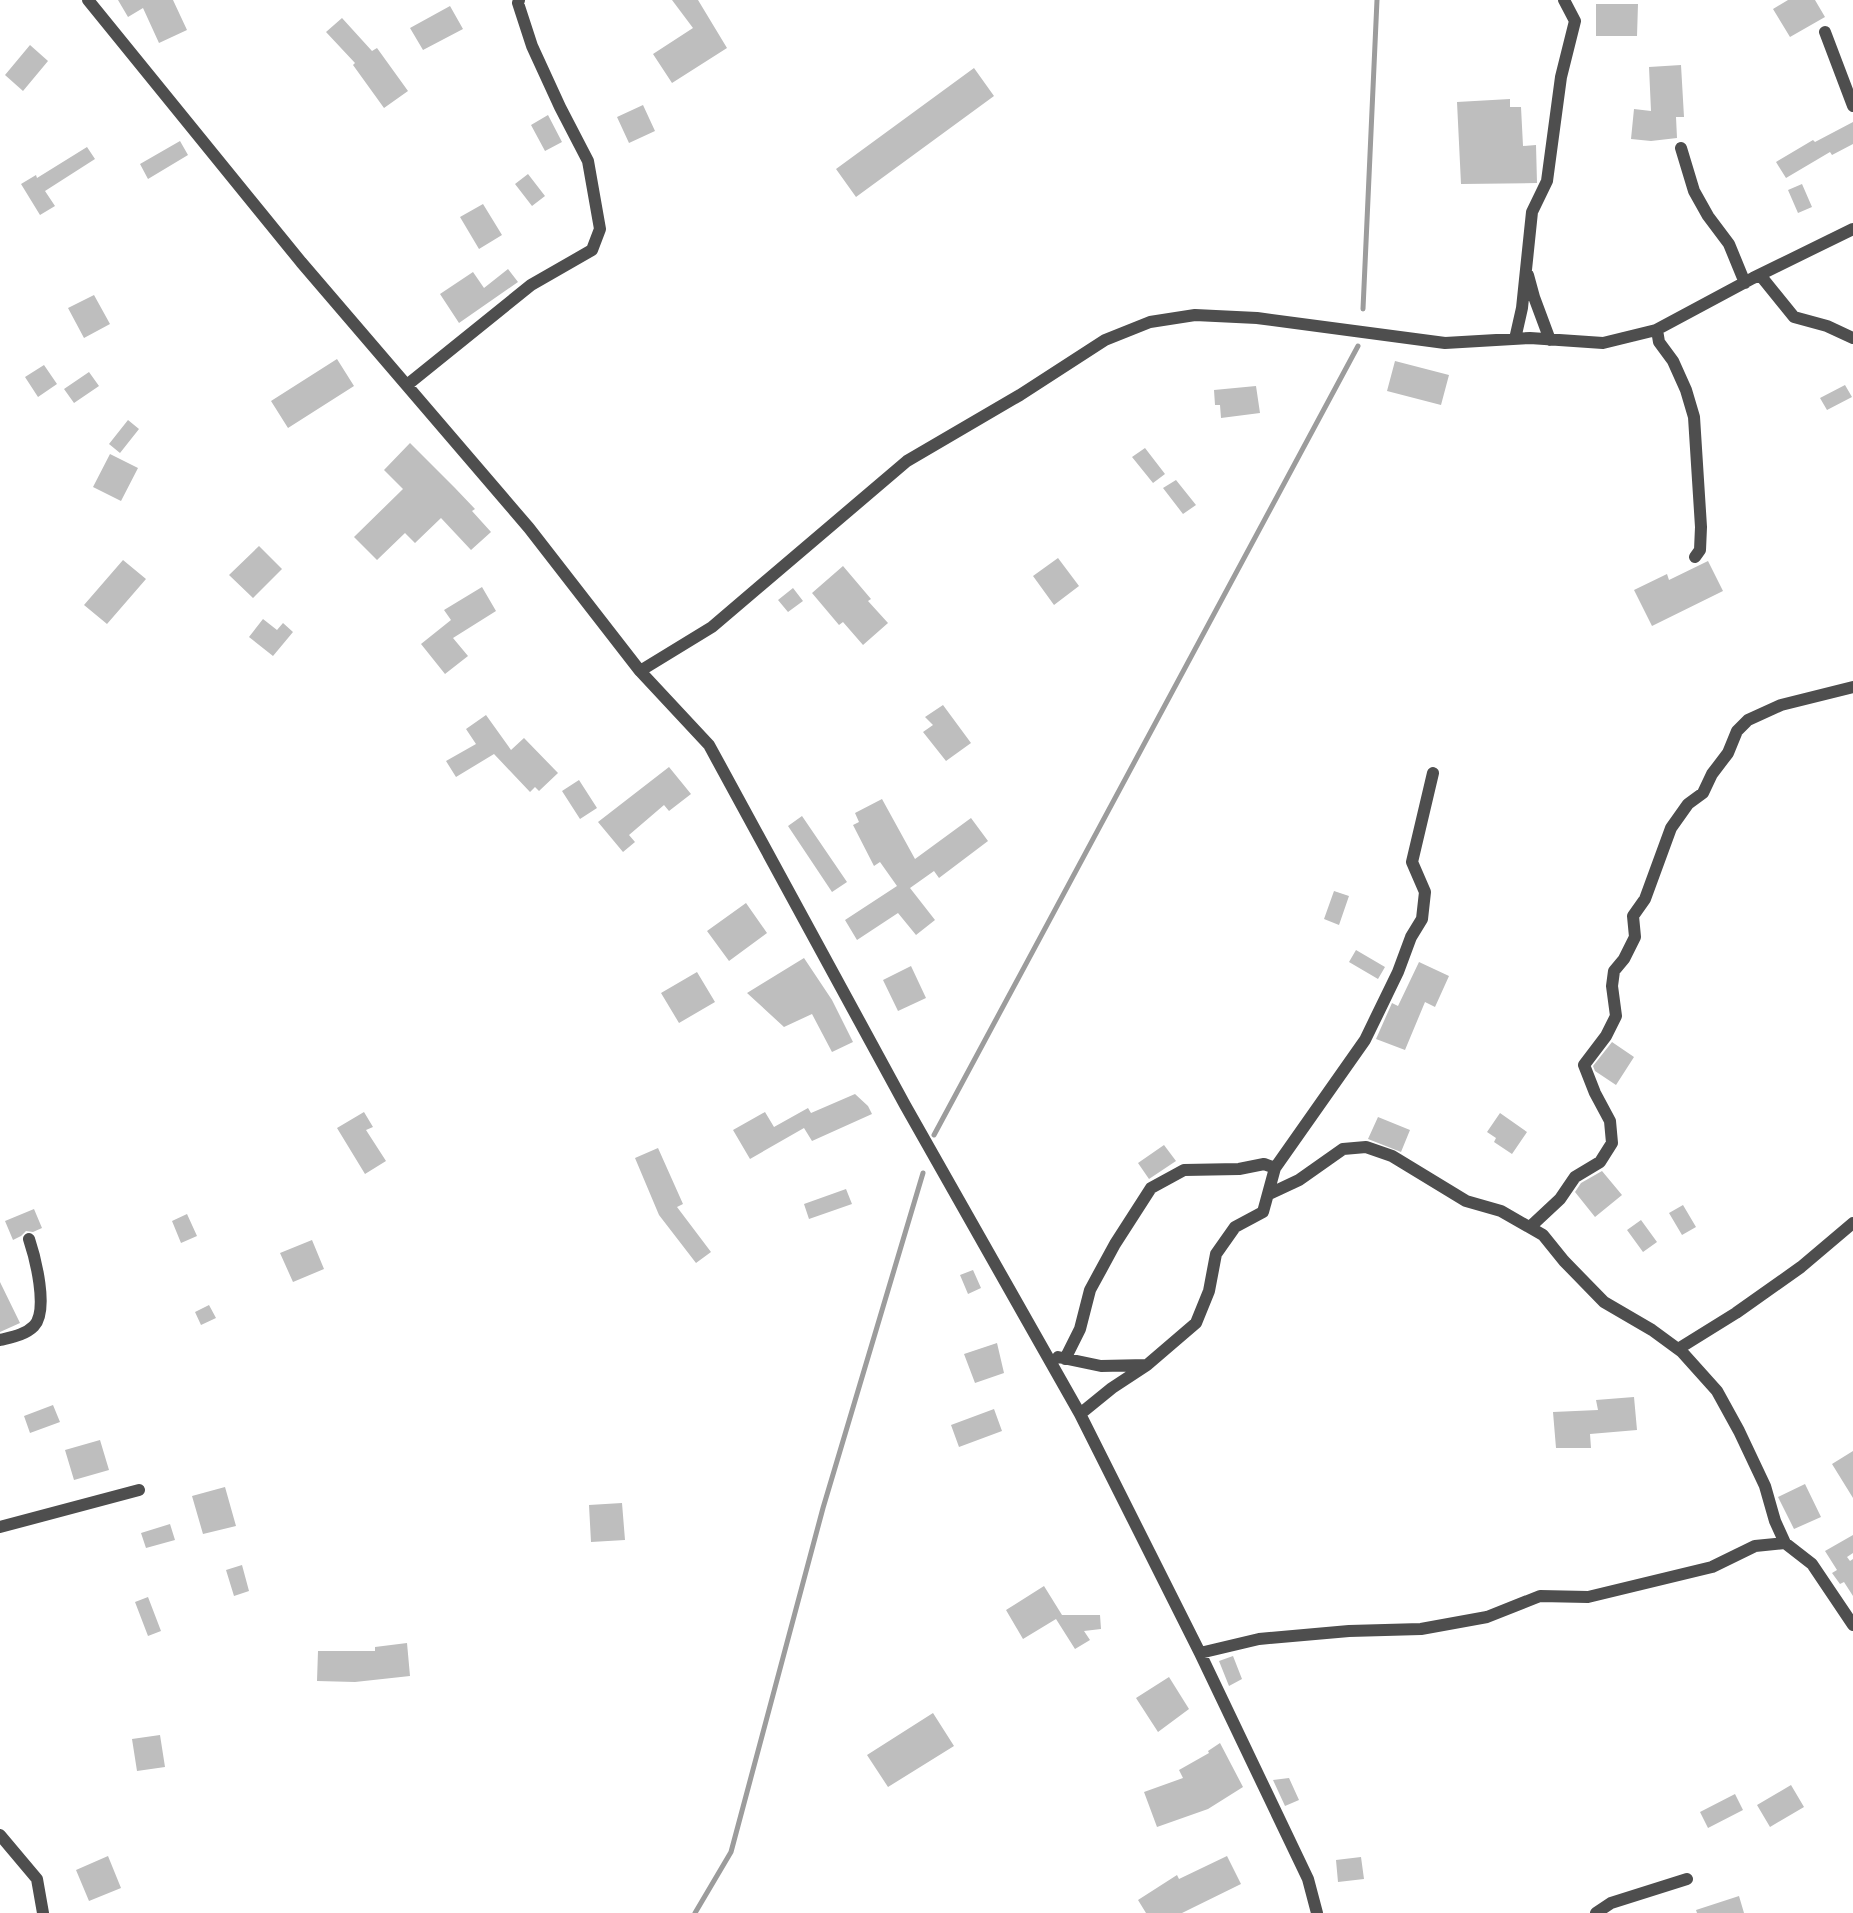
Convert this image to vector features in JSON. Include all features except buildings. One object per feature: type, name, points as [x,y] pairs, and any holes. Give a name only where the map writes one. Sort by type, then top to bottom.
[{"type":"street","points":[[88,0],[301,262],[529,528],[640,671],[709,745],[905,1105],[1080,1414],[1200,1653],[1308,1879],[1317,1913]]},
{"type":"street","points":[[407,385],[531,285],[592,250],[600,229],[588,161],[532,46],[519,0]]},
{"type":"street","points":[[1515,339],[1522,308],[1532,212],[1547,182],[1561,77],[1575,21],[1564,0]]},
{"type":"street","points":[[1825,32],[1853,105]]},
{"type":"street","points":[[1681,148],[1694,191],[1708,216],[1729,244],[1745,283]]},
{"type":"street","points":[[640,671],[712,627],[907,461],[1020,395],[1105,340],[1150,322],[1195,315],[1257,318],[1445,343],[1515,339],[1603,343],[1657,330],[1853,229]]},
{"type":"street","points":[[1526,268],[1550,340]]},
{"type":"street","points":[[1760,275],[1794,317],[1853,338]]},
{"type":"street","points":[[1657,330],[1659,342],[1673,361],[1686,390],[1694,417],[1701,527],[1700,550],[1695,557]]},
{"type":"street","points":[[1530,1227],[1560,1198],[1575,1177],[1600,1162],[1612,1143],[1610,1121],[1594,1094],[1584,1065],[1616,1016],[1612,986],[1614,971],[1624,959],[1635,937],[1633,916],[1645,899],[1671,828],[1688,804],[1703,793],[1712,774],[1728,753],[1737,731],[1748,720],[1781,705],[1853,687]]},
{"type":"street","points":[[1080,1414],[1112,1388],[1147,1365],[1196,1323],[1209,1291],[1216,1254],[1235,1227],[1263,1212],[1275,1168],[1365,1040],[1398,972],[1411,937],[1422,919],[1425,892],[1412,862],[1433,773]]},
{"type":"street","points":[[1269,1194],[1299,1180],[1343,1149],[1366,1147],[1392,1156],[1466,1201],[1502,1211],[1543,1235],[1564,1261],[1604,1302],[1652,1330],[1678,1349],[1717,1390],[1765,1486],[1775,1521],[1785,1543],[1812,1564],[1853,1625]]},
{"type":"street","points":[[1065,1359],[1080,1329],[1089,1290],[1151,1188],[1184,1170],[1239,1169],[1264,1164],[1275,1168]]},
{"type":"street","points":[[1678,1349],[1736,1313],[1801,1266],[1853,1223]]},
{"type":"street","points":[[0,1340],[22,1334],[36,1325],[39,1316],[38,1269],[29,1239]]},
{"type":"street","points":[[1048,1355],[1101,1366],[1147,1365]]},
{"type":"street","points":[[0,1527],[139,1490]]},
{"type":"street","points":[[1200,1653],[1259,1640],[1349,1631],[1421,1629],[1487,1617],[1540,1596],[1588,1596],[1712,1567],[1755,1546],[1785,1543]]},
{"type":"street","points":[[0,1834],[37,1879],[43,1913]]},
{"type":"street","points":[[1596,1913],[1611,1903],[1687,1879]]},
{"type":"waterway","points":[[1363,309],[1377,0]]},
{"type":"waterway","points":[[934,1135],[1358,346]]},
{"type":"waterway","points":[[695,1913],[731,1852],[823,1508],[923,1173]]}]
